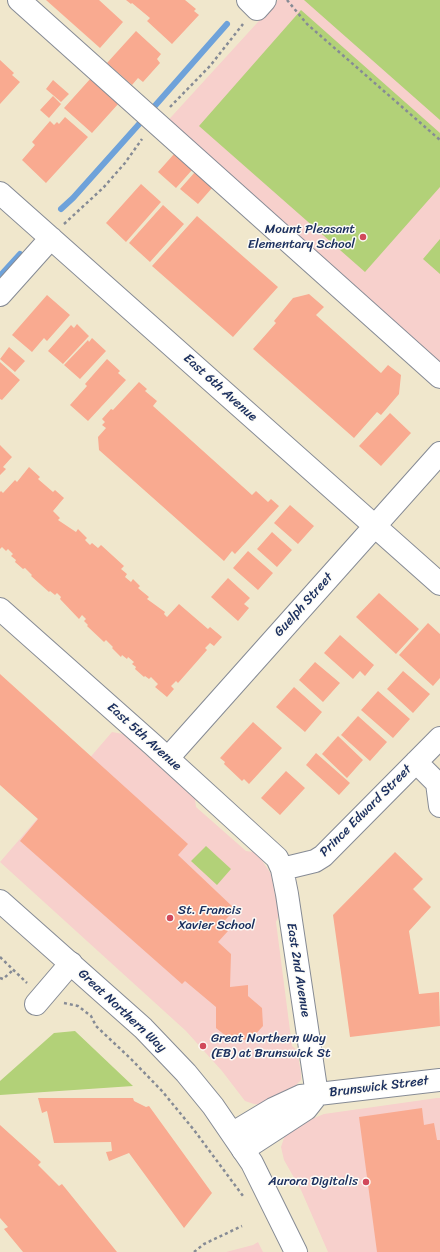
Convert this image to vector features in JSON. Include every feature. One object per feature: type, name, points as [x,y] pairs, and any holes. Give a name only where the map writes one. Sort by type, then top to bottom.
[{"type":"street","points":[[19,0],[440,377]]},
{"type":"street","name":"East 6th Avenue","points":[[0,193],[440,584]]},
{"type":"street","points":[[0,295],[51,238]]},
{"type":"street","name":"Guelph Street","points":[[168,758],[440,453]]},
{"type":"street","name":"East 5th Avenue","points":[[0,609],[168,758],[271,852],[282,869]]},
{"type":"street","name":"Prince Edward Street","points":[[282,869],[315,860],[323,856],[440,738]]},
{"type":"street","points":[[416,762],[437,784],[440,806]]},
{"type":"street","name":"East 2nd Avenue","points":[[282,869],[318,1095]]},
{"type":"street","name":"Great Northern Way","points":[[0,901],[143,1028],[186,1073],[238,1142]]},
{"type":"street","points":[[33,994],[70,963]]},
{"type":"street","name":"Brunswick Street","points":[[238,1142],[306,1109],[318,1095],[440,1080]]},
{"type":"street","points":[[238,1142],[265,1187],[296,1252]]},
{"type":"path","points":[[287,0],[307,24],[440,140]]},
{"type":"path","points":[[0,958],[13,970],[33,994]]},
{"type":"path","points":[[0,978],[3,978],[13,970]]},
{"type":"path","points":[[66,1003],[78,1006],[90,1016],[96,1026],[131,1059],[162,1092],[194,1130],[243,1196]]},
{"type":"path","points":[[194,1252],[204,1244],[242,1226]]},
{"type":"shaded area","name":"Mount Pleasant Elementary School","points":[[278,0],[440,0],[440,377],[162,127]]},
{"type":"shaded area","name":"St. Francis Xavier School","points":[[112,732],[123,734],[195,799],[196,807],[246,851],[253,852],[261,859],[271,874],[279,915],[276,922],[292,1046],[297,1050],[301,1080],[293,1088],[263,1105],[245,1101],[222,1071],[186,1031],[0,862]]},
{"type":"shaded area","points":[[440,1098],[440,1252],[328,1252],[301,1190],[284,1160],[281,1147],[285,1135],[312,1119],[324,1114]]},
{"type":"shaded area","points":[[258,1242],[263,1252],[226,1252],[253,1245]]},
{"type":"green space","points":[[304,0],[440,0],[440,120]]},
{"type":"green space","points":[[301,10],[440,133],[440,187],[365,272],[199,126]]},
{"type":"green space","points":[[440,239],[440,274],[423,259]]},
{"type":"green space","points":[[206,846],[231,869],[217,885],[191,861]]},
{"type":"green space","points":[[75,1031],[133,1086],[0,1095],[0,1081],[54,1033]]},
{"type":"building","points":[[46,0],[99,0],[123,22],[100,48]]},
{"type":"building","points":[[126,0],[185,0],[196,9],[194,11],[199,15],[172,44],[147,21],[150,18]]},
{"type":"building","points":[[136,31],[161,54],[157,59],[160,63],[143,82],[138,78],[132,85],[107,63]]},
{"type":"building","points":[[0,60],[14,73],[12,75],[20,82],[0,104]]},
{"type":"building","points":[[91,78],[119,103],[92,133],[64,108]]},
{"type":"building","points":[[53,80],[69,94],[61,102],[46,89]]},
{"type":"building","points":[[53,96],[61,104],[49,118],[40,110]]},
{"type":"building","points":[[65,117],[88,137],[46,183],[22,160],[35,145],[32,142],[50,121],[54,125],[57,122],[59,124]]},
{"type":"building","points":[[174,154],[192,170],[176,188],[158,172]]},
{"type":"building","points":[[195,172],[212,188],[198,204],[180,189]]},
{"type":"building","points":[[141,184],[161,202],[126,242],[106,223]]},
{"type":"building","points":[[163,205],[184,224],[150,262],[129,243]]},
{"type":"building","points":[[197,216],[278,287],[233,337],[152,266]]},
{"type":"building","points":[[309,294],[324,307],[316,315],[381,373],[388,365],[401,375],[399,394],[381,415],[377,412],[354,438],[253,349],[276,323],[274,321],[293,298]]},
{"type":"building","points":[[47,295],[70,315],[47,341],[44,338],[32,352],[12,335]]},
{"type":"building","points":[[77,324],[89,336],[63,364],[48,351],[71,325],[74,328]]},
{"type":"building","points":[[92,338],[106,351],[80,379],[64,365],[88,340],[89,342]]},
{"type":"building","points":[[9,347],[25,361],[15,372],[0,359]]},
{"type":"building","points":[[107,359],[120,371],[118,373],[126,380],[88,421],[70,405],[87,386],[85,384]]},
{"type":"building","points":[[0,362],[20,380],[2,400],[0,399]]},
{"type":"building","points":[[139,382],[147,389],[145,391],[157,401],[153,406],[252,495],[256,491],[268,502],[271,499],[279,506],[235,554],[232,551],[224,561],[99,450],[98,437],[106,428],[102,425],[105,422],[102,419],[111,409],[113,410]]},
{"type":"building","points":[[390,413],[411,433],[381,466],[359,446]]},
{"type":"building","points":[[0,445],[12,457],[3,467],[6,469],[0,475]]},
{"type":"building","points":[[29,467],[40,477],[38,479],[53,492],[55,490],[64,498],[53,511],[60,518],[58,520],[76,532],[78,529],[87,538],[85,540],[90,545],[92,543],[98,548],[101,545],[124,566],[121,569],[127,574],[125,577],[131,582],[133,579],[140,586],[138,588],[149,597],[147,599],[165,612],[164,614],[167,617],[179,604],[208,629],[210,627],[222,637],[214,646],[210,643],[205,648],[207,650],[178,683],[176,681],[171,686],[174,689],[167,697],[155,687],[158,684],[151,677],[149,679],[145,676],[144,677],[135,669],[136,667],[132,664],[134,662],[128,657],[127,659],[122,655],[121,657],[106,640],[104,642],[87,626],[88,625],[84,621],[86,619],[82,615],[79,619],[60,599],[61,597],[57,593],[55,595],[50,591],[49,592],[31,576],[32,575],[25,568],[23,569],[15,562],[16,560],[11,556],[13,554],[8,549],[6,551],[2,547],[0,549],[0,492],[1,491],[3,493],[15,480],[17,482]]},
{"type":"building","points":[[290,505],[314,526],[298,544],[274,523]]},
{"type":"building","points":[[272,532],[292,550],[277,567],[257,549]]},
{"type":"building","points":[[248,551],[273,573],[258,590],[233,568]]},
{"type":"building","points":[[228,578],[250,598],[244,604],[249,608],[238,621],[211,597]]},
{"type":"building","points":[[379,593],[419,629],[396,654],[356,617]]},
{"type":"building","points":[[428,623],[440,634],[440,678],[433,686],[399,655]]},
{"type":"building","points":[[340,635],[374,665],[365,676],[360,671],[353,679],[324,653]]},
{"type":"building","points":[[315,662],[340,683],[323,702],[299,680]]},
{"type":"building","points":[[403,671],[430,694],[413,713],[387,689]]},
{"type":"building","points":[[0,674],[188,844],[178,855],[235,909],[221,925],[228,931],[218,942],[231,954],[230,987],[248,985],[248,996],[262,1008],[263,1026],[251,1039],[232,1041],[216,1028],[216,1007],[185,981],[182,984],[20,841],[38,819],[0,785]]},
{"type":"building","points":[[294,687],[322,712],[305,732],[276,707]]},
{"type":"building","points":[[378,691],[410,719],[393,738],[361,710]]},
{"type":"building","points":[[358,716],[387,742],[370,761],[341,735]]},
{"type":"building","points":[[253,722],[282,748],[249,784],[244,779],[242,781],[224,764],[225,762],[220,758]]},
{"type":"building","points":[[338,736],[363,760],[347,778],[322,754]]},
{"type":"building","points":[[316,753],[350,783],[339,795],[306,765]]},
{"type":"building","points":[[286,771],[305,788],[280,815],[261,798]]},
{"type":"building","points":[[395,852],[423,879],[413,889],[431,907],[409,931],[419,994],[439,992],[440,1026],[350,1037],[333,915]]},
{"type":"building","points":[[38,1098],[133,1098],[134,1101],[146,1107],[149,1106],[212,1193],[184,1228],[129,1153],[109,1161],[106,1152],[112,1151],[111,1142],[54,1143],[47,1111],[42,1113]]},
{"type":"building","points":[[422,1108],[424,1125],[434,1123],[437,1140],[440,1140],[440,1252],[377,1252],[359,1117]]},
{"type":"building","points":[[0,1125],[41,1162],[38,1165],[59,1186],[62,1184],[117,1252],[23,1252],[4,1229],[8,1227],[0,1218]]},
{"type":"waterway","points":[[153,108],[227,24]]},
{"type":"waterway","points":[[61,209],[73,198],[140,123]]},
{"type":"waterway","points":[[0,276],[20,254]]},
{"type":"place","name":"Mount Pleasant Elementary School","points":[[363,237]]},
{"type":"place","name":"St. Francis Xavier School","points":[[170,918]]},
{"type":"place","name":"Great Northern Way (EB) at Brunswick St","points":[[203,1046]]},
{"type":"place","name":"Aurora Digitalis","points":[[366,1182]]}]
